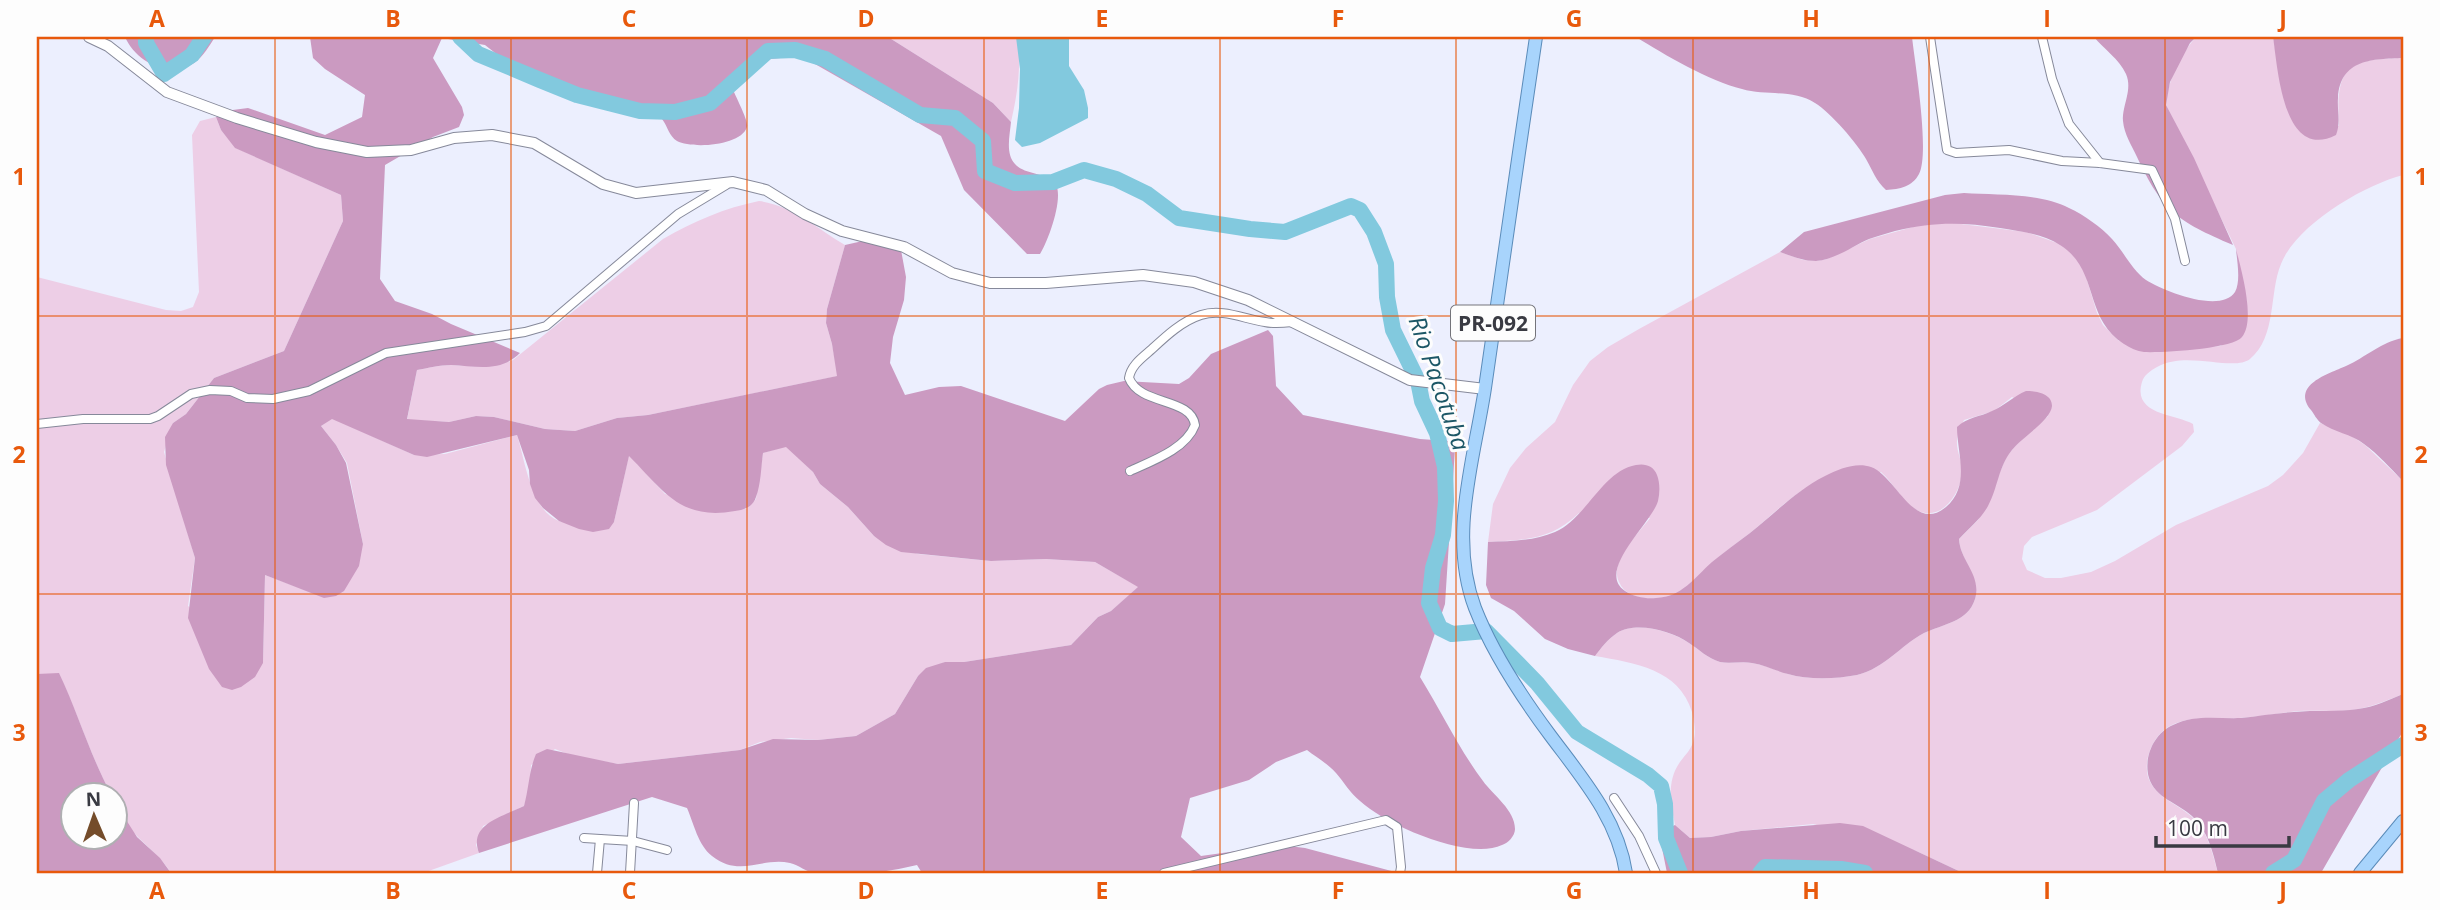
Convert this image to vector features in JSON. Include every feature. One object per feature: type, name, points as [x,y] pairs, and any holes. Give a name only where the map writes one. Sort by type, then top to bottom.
[{"type":"main road","name":"PR-092","points":[[1536,37],[1462,537],[1468,586],[1502,664],[1550,735],[1592,790],[1612,829],[1626,873]]},
{"type":"main road","points":[[2360,873],[2403,821]]},
{"type":"street","points":[[89,37],[108,46],[167,92],[237,118],[316,142],[367,152],[411,150],[454,138],[492,135],[534,144],[603,184],[636,193],[733,182],[766,190],[805,214],[842,231],[904,247],[952,273],[990,282],[1046,283],[1143,275],[1194,282],[1248,300],[1410,380],[1485,389]]},
{"type":"street","points":[[1930,37],[1947,150],[1956,153],[2009,150],[2062,161],[2152,170],[2175,219],[2185,261]]},
{"type":"street","points":[[2042,37],[2052,79],[2069,124],[2100,163]]},
{"type":"street","points":[[37,424],[83,419],[150,419],[191,394],[211,390],[231,391],[247,398],[273,398],[309,391],[386,353],[526,332],[546,326],[678,214],[733,182]]},
{"type":"street","points":[[1130,471],[1172,450],[1189,435],[1195,425],[1193,416],[1184,409],[1146,395],[1131,384],[1130,371],[1152,349],[1188,320],[1203,314],[1224,314],[1264,322],[1292,322]]},
{"type":"street","points":[[1614,797],[1639,836],[1656,873]]},
{"type":"street","points":[[630,873],[634,803]]},
{"type":"street","points":[[1164,873],[1386,820],[1397,827],[1400,873]]},
{"type":"street","points":[[584,838],[633,842],[667,850]]},
{"type":"street","points":[[597,873],[600,839]]},
{"type":"shaded area","points":[[125,37],[215,37],[198,60],[184,68],[174,69],[154,65],[145,60],[130,46]]},
{"type":"shaded area","points":[[310,37],[888,37],[993,103],[1011,122],[1009,149],[1015,164],[1019,168],[1050,179],[1057,188],[1055,218],[1040,254],[1027,254],[964,190],[941,136],[801,56],[750,61],[732,87],[747,124],[743,133],[726,142],[693,145],[674,139],[662,119],[649,109],[546,85],[523,75],[485,45],[442,38],[433,58],[464,115],[459,127],[433,137],[385,165],[380,279],[395,301],[432,314],[520,353],[496,366],[447,365],[417,370],[407,419],[449,422],[476,416],[494,417],[545,429],[575,431],[617,418],[648,415],[837,376],[826,323],[827,309],[845,245],[876,238],[901,250],[906,277],[904,300],[893,337],[890,363],[905,395],[939,387],[961,386],[1065,421],[1099,389],[1107,385],[1124,381],[1179,384],[1189,378],[1211,354],[1268,330],[1273,336],[1276,386],[1303,415],[1420,439],[1448,441],[1455,448],[1445,604],[1420,677],[1474,769],[1511,815],[1515,829],[1512,837],[1502,845],[1487,849],[1469,848],[1407,830],[1360,801],[1333,770],[1307,750],[1276,762],[1249,780],[1190,798],[1181,837],[1201,856],[1280,845],[1305,848],[1399,873],[922,873],[917,865],[841,875],[812,872],[793,864],[779,862],[732,866],[707,851],[687,808],[652,797],[479,853],[478,835],[483,828],[497,818],[524,806],[536,754],[547,749],[618,764],[740,750],[773,739],[818,740],[856,736],[895,714],[918,676],[926,668],[945,662],[964,662],[1071,645],[1098,617],[1111,611],[1138,587],[1095,562],[1046,559],[991,561],[901,552],[874,536],[786,447],[763,453],[758,492],[750,506],[738,511],[716,513],[686,507],[674,500],[629,456],[614,522],[609,529],[593,532],[559,521],[535,498],[517,435],[427,457],[414,455],[332,419],[321,426],[346,463],[363,544],[359,566],[344,591],[324,598],[265,575],[263,663],[255,677],[241,687],[232,690],[222,687],[209,669],[188,618],[195,558],[166,465],[165,437],[173,423],[186,414],[214,378],[284,351],[343,221],[341,195],[235,148],[221,130],[216,117],[225,111],[248,108],[325,135],[362,117],[365,95],[313,58]]},
{"type":"shaded area","points":[[888,37],[1018,37],[1018,80],[1011,122],[993,103]]},
{"type":"shaded area","points":[[1636,37],[1912,37],[1923,148],[1919,174],[1913,182],[1905,186],[1886,190],[1850,137],[1815,103],[1789,94],[1751,91],[1729,85],[1688,67]]},
{"type":"shaded area","points":[[2094,37],[2196,37],[2190,43],[2170,82],[2166,105],[2194,158],[2233,245],[2185,221],[2164,203],[2155,191],[2124,126],[2123,115],[2128,92],[2126,74]]},
{"type":"shaded area","points":[[2196,37],[2273,37],[2285,103],[2339,126],[2340,91],[2348,71],[2368,61],[2403,58],[2403,175],[2351,197],[2316,221],[2289,249],[2277,275],[2265,339],[2250,359],[2233,363],[2195,360],[2169,362],[2146,375],[2142,382],[2143,401],[2157,412],[2193,424],[2194,432],[2182,446],[2097,510],[2032,537],[2024,546],[2022,559],[2027,570],[2045,578],[2091,572],[2176,525],[2268,486],[2283,475],[2303,453],[2320,423],[2350,435],[2365,445],[2403,481],[2403,694],[2355,710],[2298,711],[2195,719],[2164,730],[2151,748],[2147,763],[2148,777],[2161,795],[2191,816],[2202,828],[2218,873],[1963,873],[1916,851],[1813,824],[1690,838],[1675,825],[1671,793],[1673,777],[1695,736],[1693,715],[1686,698],[1677,686],[1654,670],[1595,656],[1602,647],[1625,629],[1643,628],[1673,635],[1720,662],[1752,663],[1796,676],[1813,678],[1867,672],[1915,638],[1954,621],[1972,607],[1975,583],[1959,539],[1978,520],[2007,456],[2048,416],[2012,397],[1994,411],[1964,420],[1957,441],[1962,469],[1960,482],[1953,498],[1940,510],[1924,513],[1915,509],[1881,472],[1814,484],[1785,503],[1685,589],[1669,596],[1649,599],[1624,589],[1617,574],[1626,548],[1650,518],[1579,513],[1548,534],[1488,542],[1493,504],[1510,468],[1526,448],[1555,422],[1573,385],[1590,361],[1608,347],[1780,252],[1803,260],[1817,261],[1870,239],[1920,225],[1945,222],[2026,232],[2060,244],[2074,255],[2084,270],[2097,313],[2103,325],[2119,341],[2193,348],[2221,346],[2247,302],[2236,249],[2166,105],[2176,69]]},
{"type":"shaded area","points":[[2273,37],[2403,37],[2403,58],[2380,59],[2352,68],[2340,85],[2336,135],[2318,140],[2304,136],[2286,108]]},
{"type":"shaded area","points":[[216,117],[221,130],[236,148],[341,195],[343,221],[284,351],[214,378],[186,414],[173,423],[164,452],[195,558],[188,606],[263,663],[265,575],[324,597],[363,544],[347,463],[321,426],[332,418],[414,455],[445,454],[517,435],[530,484],[542,507],[559,521],[570,522],[614,522],[629,455],[665,494],[746,509],[756,499],[763,453],[786,446],[813,472],[820,484],[848,507],[874,536],[918,554],[991,561],[1046,559],[1095,562],[1139,587],[1111,611],[1098,617],[1071,645],[964,662],[945,662],[918,676],[895,714],[856,736],[818,740],[791,738],[760,742],[740,750],[618,764],[573,756],[555,749],[531,765],[530,788],[524,806],[483,826],[476,845],[479,853],[423,873],[171,873],[130,828],[130,780],[104,780],[59,674],[37,674],[37,277],[166,310],[181,311],[193,307],[199,292],[192,135],[200,121]]},
{"type":"shaded area","points":[[1964,193],[2032,197],[2058,203],[2080,214],[2108,235],[2146,280],[2165,290],[2205,301],[2228,298],[2235,292],[2238,277],[2236,249],[2248,307],[2246,329],[2242,337],[2225,345],[2180,351],[2144,352],[2134,349],[2111,333],[2102,321],[2087,280],[2073,255],[2053,241],[2015,230],[1972,225],[1935,225],[1909,228],[1875,237],[1823,260],[1806,260],[1780,252],[1804,232],[1945,195]]},
{"type":"shaded area","points":[[759,201],[793,212],[845,245],[827,309],[826,323],[838,376],[648,415],[617,418],[575,431],[545,429],[494,417],[476,416],[449,422],[407,420],[417,370],[447,365],[490,366],[513,360],[663,239],[710,216]]},
{"type":"shaded area","points":[[2403,338],[2403,481],[2364,444],[2320,422],[2306,401],[2306,394],[2309,387],[2322,377]]},
{"type":"shaded area","points":[[2026,391],[2038,392],[2049,398],[2052,406],[2050,411],[2007,457],[1988,506],[1959,539],[1976,583],[1972,607],[1961,617],[1924,633],[1867,672],[1813,678],[1796,676],[1752,663],[1720,662],[1673,635],[1644,628],[1625,629],[1617,633],[1595,656],[1545,639],[1514,611],[1491,598],[1486,585],[1488,542],[1531,539],[1555,532],[1576,517],[1613,476],[1636,465],[1643,464],[1654,469],[1658,478],[1659,498],[1654,510],[1628,547],[1617,572],[1618,582],[1625,591],[1644,598],[1665,597],[1680,590],[1795,495],[1825,476],[1848,467],[1871,467],[1880,472],[1915,509],[1924,513],[1935,513],[1954,499],[1958,489],[1961,469],[1957,427]]},
{"type":"shaded area","points":[[59,673],[104,780],[60,780],[60,850],[130,850],[130,826],[171,873],[37,873],[37,674]]},
{"type":"shaded area","points":[[2403,694],[2403,731],[2321,873],[2218,873],[2209,842],[2198,822],[2156,791],[2149,778],[2149,755],[2155,740],[2166,729],[2181,722],[2198,718],[2241,718],[2288,712],[2358,709]]},
{"type":"shaded area","points":[[1840,823],[1863,826],[1963,873],[1667,873],[1660,838],[1665,830],[1675,825],[1690,838]]},
{"type":"water","points":[[1016,37],[1069,37],[1069,66],[1084,90],[1088,108],[1088,118],[1040,143],[1022,147],[1015,140],[1020,69]]},
{"type":"waterway","name":"Rio Pacotuba","points":[[146,37],[146,43],[164,74],[192,55],[204,37]]},
{"type":"waterway","name":"Rio Pacotuba","points":[[460,37],[478,54],[540,80],[577,95],[640,111],[675,112],[710,103],[768,51],[795,50],[825,59],[920,115],[955,118],[983,141],[985,171],[1015,183],[1053,182],[1084,170],[1116,179],[1147,194],[1179,218],[1285,232],[1351,206],[1360,210],[1374,232],[1386,264],[1387,297],[1393,330],[1418,381],[1422,401],[1437,433],[1445,467],[1443,535],[1433,568],[1429,603],[1440,628],[1452,634],[1486,631],[1537,683],[1577,732],[1648,775],[1661,786],[1665,804],[1666,838],[1680,873]]},
{"type":"waterway","name":"Rio Pacotuba","points":[[2273,873],[2294,860],[2324,801],[2349,780],[2403,745]]},
{"type":"waterway","name":"Rio Pacotuba","points":[[1760,873],[1765,867],[1841,869],[1865,873]]}]
